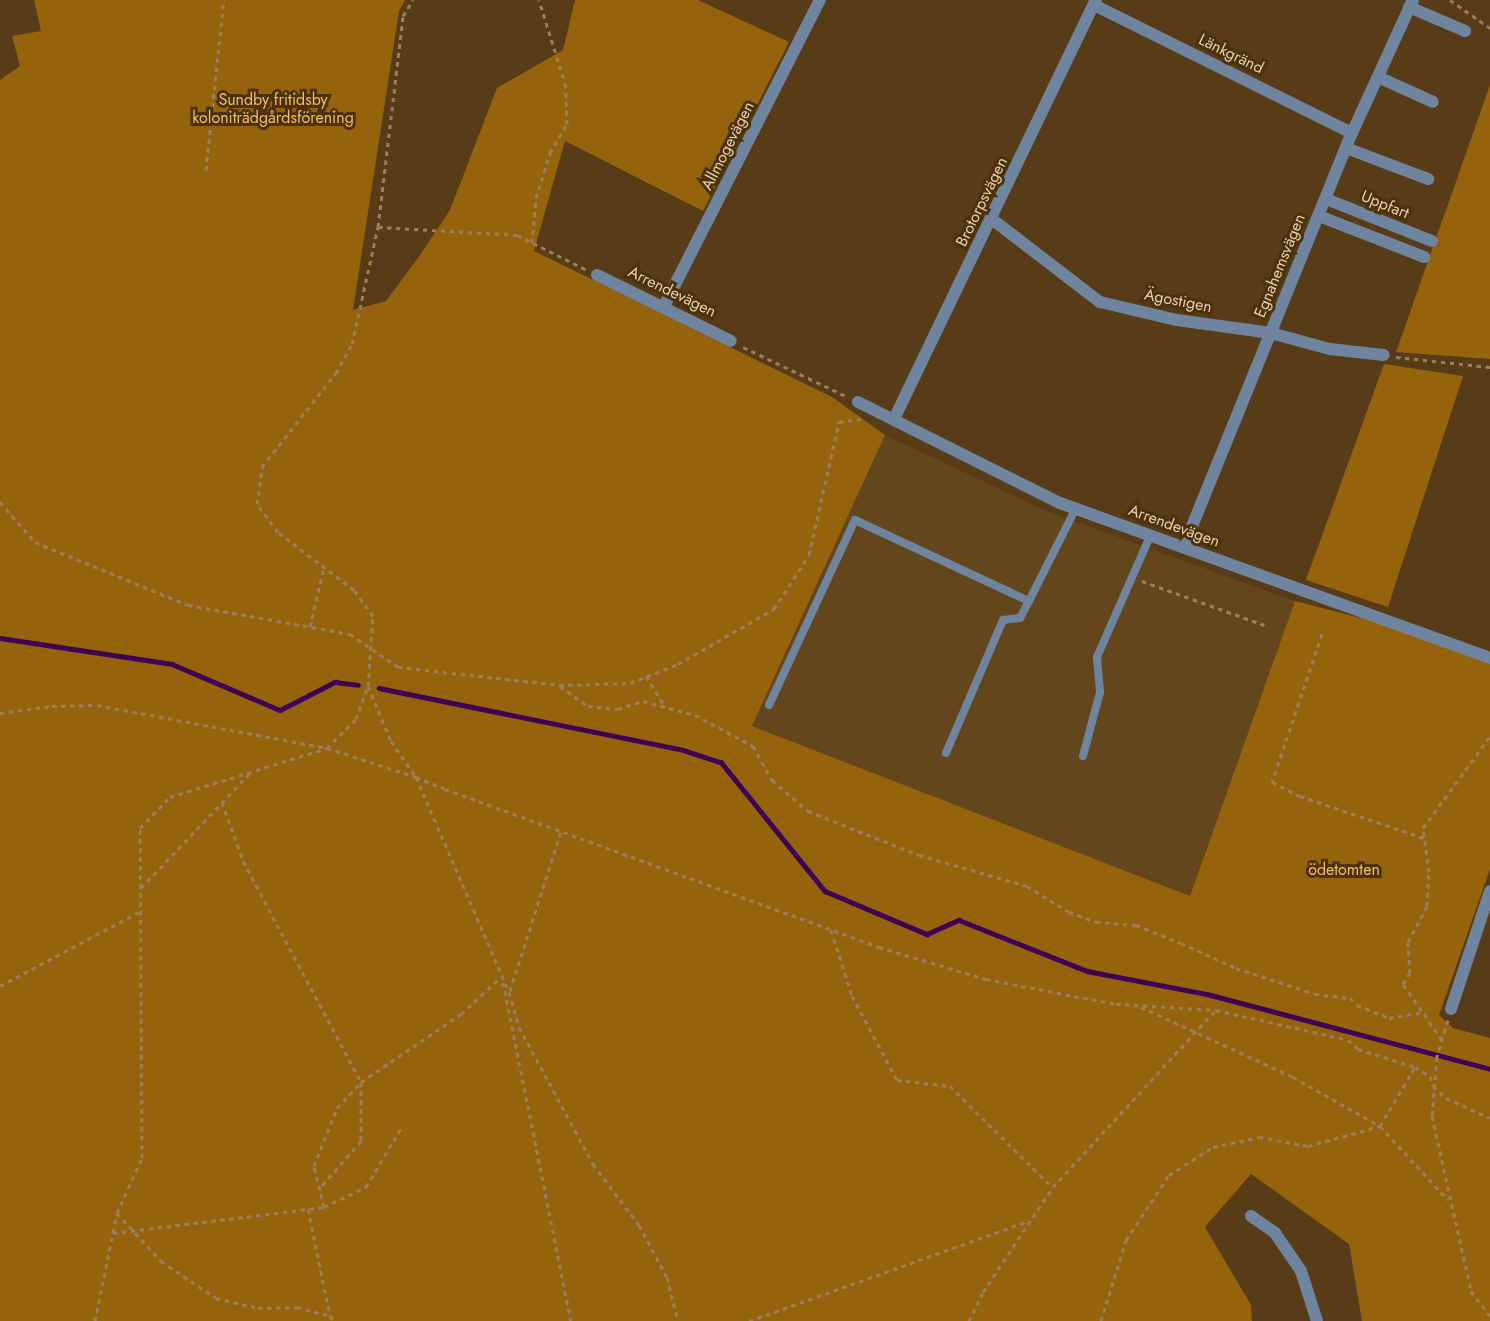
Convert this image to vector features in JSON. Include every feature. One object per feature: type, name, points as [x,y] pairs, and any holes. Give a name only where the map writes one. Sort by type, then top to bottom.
[{"type":"street","name":"Allmogevägen","points":[[664,306],[820,0]]},
{"type":"street","name":"Länkgränd","points":[[1095,2],[1352,133]]},
{"type":"street","name":"Brotorpsvägen","points":[[890,416],[993,219],[1095,2]]},
{"type":"street","name":"Egnahemsvägen","points":[[1184,546],[1352,133],[1411,4]]},
{"type":"street","points":[[1411,4],[1465,31]]},
{"type":"street","points":[[1378,77],[1433,102]]},
{"type":"street","points":[[1346,148],[1428,179]]},
{"type":"street","name":"Uppfart","points":[[1326,199],[1432,241]]},
{"type":"street","name":"Uppfart","points":[[1319,216],[1424,257]]},
{"type":"street","name":"Ägostigen","points":[[993,219],[1100,302],[1177,320],[1271,333],[1330,349],[1384,355]]},
{"type":"street","name":"Arrendevägen","points":[[597,274],[731,341]]},
{"type":"street","name":"Arrendevägen","points":[[858,402],[1076,508],[1490,658]]},
{"type":"street","points":[[1451,1009],[1487,911],[1490,891]]},
{"type":"street","points":[[1251,1215],[1275,1233],[1301,1271],[1317,1321]]},
{"type":"lane","points":[[946,753],[1003,620],[1020,618],[1076,508]]},
{"type":"lane","points":[[769,705],[855,520],[1029,601]]},
{"type":"lane","points":[[1083,756],[1100,692],[1097,657],[1151,534]]},
{"type":"path","points":[[206,170],[224,0]]},
{"type":"path","points":[[95,1321],[117,1213],[142,1158],[140,828],[170,797],[327,748],[356,719],[368,686],[372,616],[354,590],[278,532],[257,504],[262,467],[336,373],[352,344],[378,227],[403,16],[413,0]]},
{"type":"path","points":[[532,243],[536,198],[550,153],[567,124],[566,87],[539,0]]},
{"type":"path","points":[[1450,0],[1490,28]]},
{"type":"path","points":[[378,227],[517,235],[597,274]]},
{"type":"path","points":[[731,341],[858,402]]},
{"type":"path","points":[[1384,355],[1490,367]]},
{"type":"path","points":[[0,502],[35,542],[188,605],[350,634],[398,667],[559,685],[630,682],[678,664],[774,609],[809,555],[838,422],[890,416]]},
{"type":"path","points":[[310,627],[324,567]]},
{"type":"path","points":[[1132,577],[1264,625]]},
{"type":"path","points":[[1322,634],[1272,782],[1300,796],[1427,839]]},
{"type":"path","points":[[646,676],[664,705]]},
{"type":"path","points":[[559,685],[588,706],[618,709],[643,701],[694,715],[753,746],[772,780],[808,811],[919,855],[1027,886],[1069,912],[1096,922],[1136,925],[1236,968],[1315,994],[1350,998],[1357,1005],[1389,1018],[1426,1011]]},
{"type":"path","points":[[368,686],[391,741],[416,777],[509,992],[519,1027],[593,1164],[639,1225],[667,1277],[678,1321]]},
{"type":"path","points":[[0,713],[52,706],[97,705],[327,748],[562,828],[831,930],[986,979],[1139,1006],[1180,1005],[1216,1010],[1348,1040],[1358,1048],[1415,1067],[1430,1076],[1433,1086],[1446,1098],[1490,1118]]},
{"type":"path","points":[[1442,1040],[1426,1011],[1412,999],[1403,984],[1410,974],[1408,942],[1427,906],[1427,839],[1423,828],[1434,818],[1450,786],[1490,736]]},
{"type":"path","points":[[140,890],[253,770]]},
{"type":"path","points":[[222,802],[243,861],[361,1082],[361,1141],[319,1189]]},
{"type":"path","points":[[509,992],[562,828]]},
{"type":"path","points":[[0,986],[140,912]]},
{"type":"path","points":[[831,930],[852,996],[897,1080],[950,1086],[1053,1187]]},
{"type":"path","points":[[1175,941],[1181,943]]},
{"type":"path","points":[[324,1207],[314,1167],[337,1108],[361,1082],[461,1014],[502,976]]},
{"type":"path","points":[[502,976],[571,1321]]},
{"type":"path","points":[[1139,1006],[1197,1030],[1380,1126],[1448,1200]]},
{"type":"path","points":[[1451,1009],[1437,1057],[1432,1116],[1448,1200],[1471,1291],[1490,1316]]},
{"type":"path","points":[[969,1321],[982,1292],[1053,1187],[1216,1010]]},
{"type":"path","points":[[1101,1321],[1126,1240],[1170,1175],[1213,1147],[1259,1137],[1308,1146],[1380,1126],[1415,1067]]},
{"type":"path","points":[[113,1233],[324,1207],[366,1187],[401,1128]]},
{"type":"path","points":[[309,1209],[330,1316],[334,1321]]},
{"type":"path","points":[[117,1213],[161,1261],[216,1298],[258,1308],[297,1307],[330,1316]]},
{"type":"path","points":[[748,1321],[1031,1220]]},
{"type":"shaded area","points":[[885,435],[1049,512],[1295,601],[1190,896],[752,726]]},
{"type":"green space","points":[[34,0],[405,0],[399,11],[353,310],[386,301],[418,258],[450,210],[497,88],[563,50],[575,0],[698,0],[789,42],[703,211],[565,141],[534,251],[832,397],[885,435],[752,726],[1190,896],[1295,601],[1426,635],[1490,658],[1490,869],[1439,1015],[1453,1028],[1490,1038],[1490,1321],[1362,1321],[1349,1244],[1251,1174],[1205,1227],[1251,1305],[1252,1321],[0,1321],[0,80],[20,66],[12,36],[41,31]]},
{"type":"green space","points":[[1490,85],[1490,359],[1396,352]]},
{"type":"green space","points":[[1384,364],[1463,376],[1388,607],[1306,580]]},
{"type":"waterway","points":[[0,638],[172,664],[280,710],[335,682],[358,685]]},
{"type":"waterway","points":[[379,688],[683,750],[721,762],[825,891],[927,934],[959,920],[1087,971],[1207,994],[1490,1069]]},
{"type":"park label","name":"Sundby fritidsby koloniträdgårdsförening","points":[[273,109]]},
{"type":"park label","name":"ödetomten","points":[[1344,870]]}]
